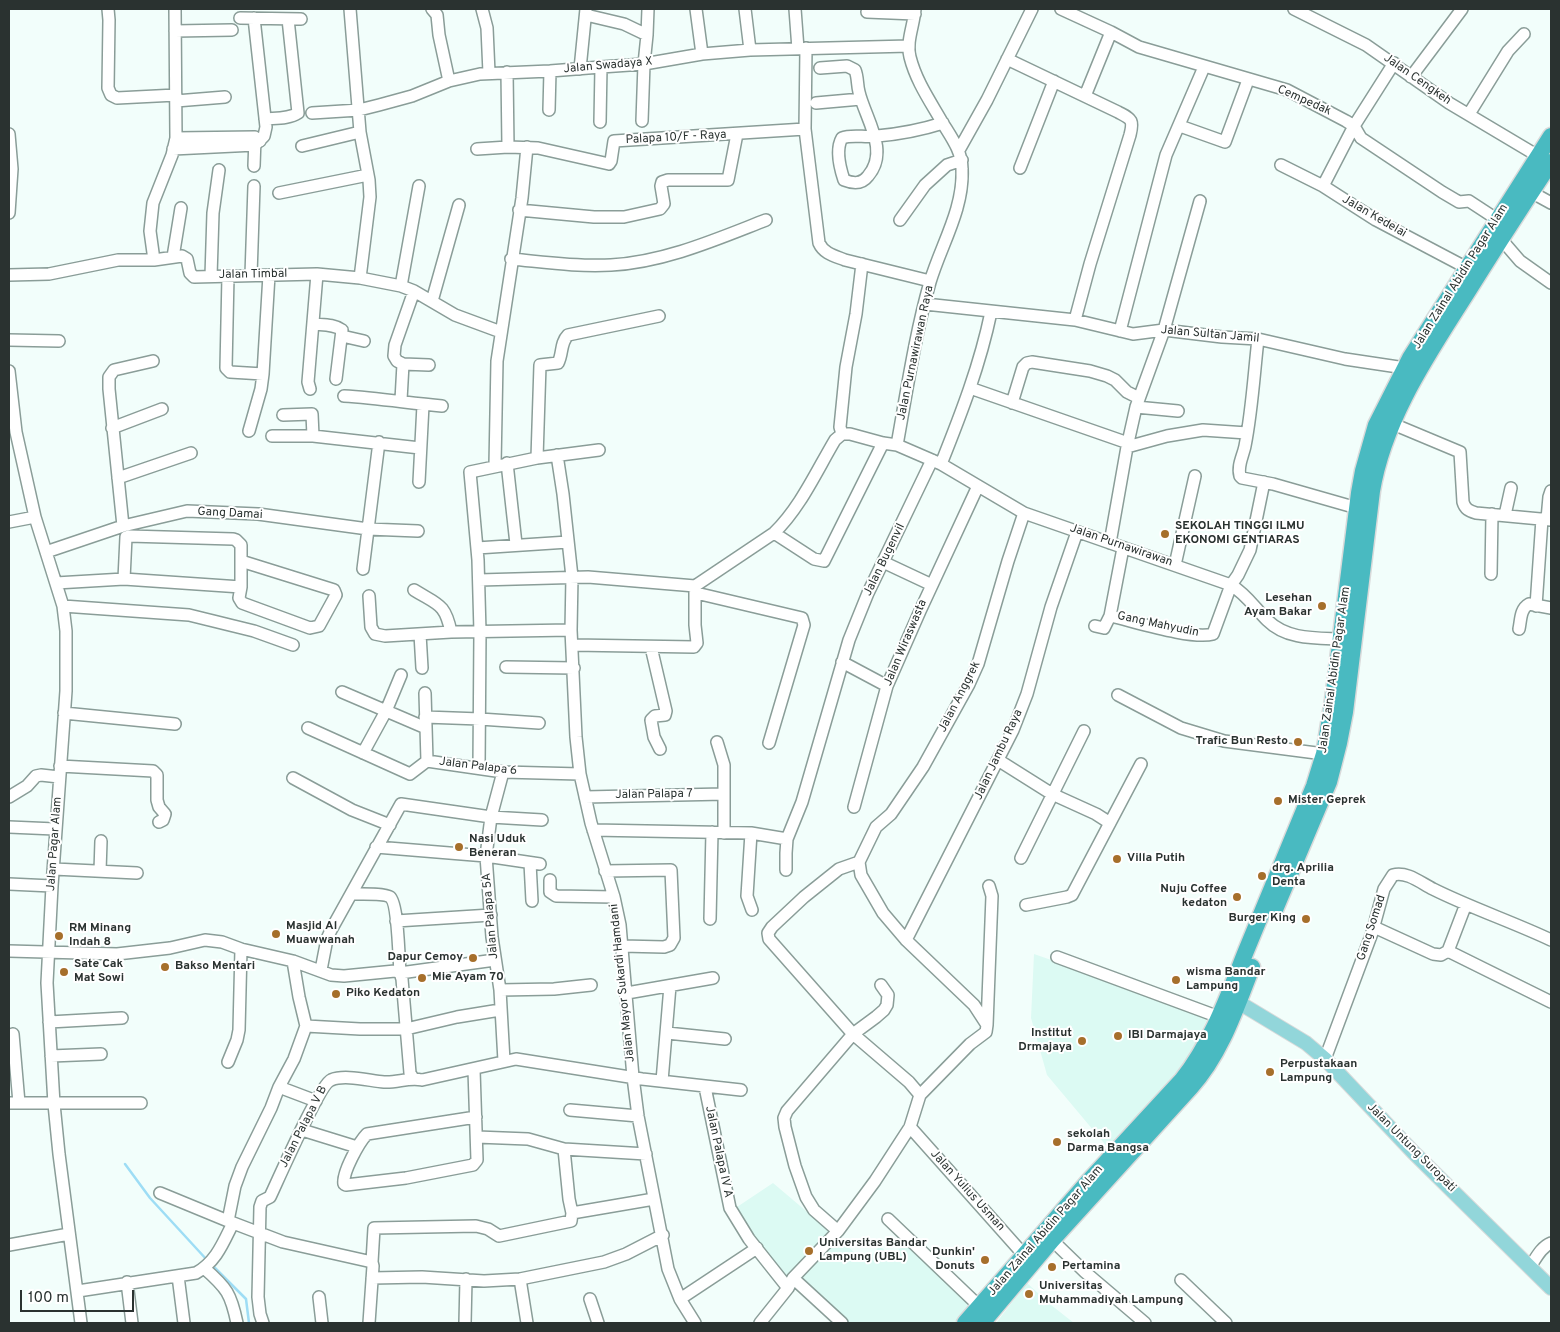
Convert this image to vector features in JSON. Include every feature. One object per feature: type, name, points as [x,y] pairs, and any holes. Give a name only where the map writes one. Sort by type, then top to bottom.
[{"type":"highway","name":"Jalan Zainal Abidin Pagar Alam","points":[[982,1323],[1052,1240],[1196,1062],[1252,950],[1306,822],[1329,782],[1339,743],[1345,712],[1375,470],[1393,424],[1420,366],[1532,192],[1545,159],[1551,136]]},
{"type":"highway","name":"Jalan Zainal Abidin Pagar Alam","points":[[1306,822],[1324,754],[1342,639],[1357,508],[1363,471],[1376,425],[1405,368],[1467,268],[1498,220],[1545,159]]},
{"type":"highway","name":"Jalan Zainal Abidin Pagar Alam","points":[[966,1323],[1024,1255],[1206,1069],[1238,1002],[1252,950]]},
{"type":"main road","name":"Jalan Untung Suropati","points":[[1238,1002],[1306,1044],[1325,1060],[1413,1152],[1551,1288]]},
{"type":"street","points":[[108,9],[108,88],[111,95],[117,98],[225,97]]},
{"type":"street","points":[[154,260],[150,231],[153,203],[174,143],[176,98],[175,9]]},
{"type":"street","points":[[350,9],[360,132],[370,197],[360,278]]},
{"type":"street","points":[[432,9],[437,15],[449,82]]},
{"type":"street","points":[[482,9],[487,28],[489,73]]},
{"type":"street","points":[[642,121],[648,9]]},
{"type":"street","points":[[696,9],[702,54]]},
{"type":"street","points":[[745,9],[750,50]]},
{"type":"street","points":[[795,9],[802,49],[805,129],[819,244],[822,250],[831,255],[930,281]]},
{"type":"street","points":[[900,220],[925,185],[960,155],[1032,9]]},
{"type":"street","name":"Cempedak","points":[[1061,9],[1081,13],[1139,47],[1204,68],[1287,90],[1354,126],[1361,138],[1442,192],[1459,202],[1469,201],[1498,220]]},
{"type":"street","name":"Jalan Cengkeh","points":[[1294,9],[1366,45],[1394,62],[1411,77],[1449,103],[1545,159]]},
{"type":"street","points":[[1411,77],[1462,9]]},
{"type":"street","points":[[867,12],[915,11],[909,46],[910,58],[920,84],[960,155]]},
{"type":"street","points":[[580,69],[586,12],[624,24],[647,35]]},
{"type":"street","points":[[240,18],[302,19]]},
{"type":"street","points":[[254,18],[266,132],[257,141],[254,166]]},
{"type":"street","points":[[265,119],[286,117],[298,113],[288,19]]},
{"type":"street","points":[[175,31],[232,30]]},
{"type":"street","points":[[1085,96],[1111,32]]},
{"type":"street","points":[[1468,114],[1508,51],[1524,34]]},
{"type":"street","name":"Jalan Swadaya X","points":[[312,113],[359,110],[412,96],[449,82],[489,73],[550,72],[644,64],[702,54],[750,50],[909,46]]},
{"type":"street","points":[[1007,59],[1128,117],[1131,121],[1132,126],[1092,256],[1076,320]]},
{"type":"street","points":[[1323,186],[1354,126],[1394,62]]},
{"type":"street","points":[[820,68],[847,66],[854,68],[857,72],[857,86],[874,137],[876,162],[871,173],[864,181],[857,183],[844,180],[839,157],[839,147],[842,138],[849,136],[874,137],[916,131],[943,124]]},
{"type":"street","points":[[600,122],[601,67]]},
{"type":"street","points":[[1120,331],[1166,155],[1204,68]]},
{"type":"street","points":[[507,72],[508,147]]},
{"type":"street","points":[[549,110],[550,72]]},
{"type":"street","points":[[1180,126],[1225,142],[1248,80]]},
{"type":"street","points":[[1020,168],[1054,81]]},
{"type":"street","points":[[816,102],[861,98]]},
{"type":"street","name":"Palapa 10/F - Raya","points":[[477,149],[526,147],[609,164],[614,142],[805,129]]},
{"type":"street","points":[[302,146],[360,132]]},
{"type":"street","points":[[9,134],[12,169],[9,213]]},
{"type":"street","points":[[519,210],[594,217],[624,217],[660,209],[664,204],[662,182],[668,180],[728,180],[737,134]]},
{"type":"street","points":[[174,143],[257,141]]},
{"type":"street","points":[[516,544],[501,464],[497,361],[519,210],[526,147]]},
{"type":"street","name":"Jalan Purnawirawan Raya","points":[[897,445],[930,281],[956,213],[962,188],[960,155]]},
{"type":"street","name":"Jalan Kedelai","points":[[1282,165],[1323,186],[1376,220],[1467,268]]},
{"type":"street","points":[[211,276],[213,213],[219,170]]},
{"type":"street","points":[[279,193],[368,175]]},
{"type":"street","points":[[251,275],[254,186]]},
{"type":"street","points":[[401,286],[419,186]]},
{"type":"street","points":[[1532,192],[1551,203]]},
{"type":"street","points":[[1110,543],[1138,402],[1164,330],[1200,201]]},
{"type":"street","points":[[432,301],[459,205]]},
{"type":"street","points":[[9,275],[49,274],[118,260],[154,260],[173,257],[181,208]]},
{"type":"street","points":[[511,260],[611,265],[664,257],[766,220]]},
{"type":"street","points":[[1501,239],[1520,261],[1551,284]]},
{"type":"street","name":"Jalan Timbal","points":[[173,257],[186,257],[190,273],[194,277],[317,274],[360,278],[401,286],[414,291],[454,315],[501,332]]},
{"type":"street","points":[[696,590],[774,534],[790,517],[835,440],[842,434],[840,427],[846,367],[856,314],[862,264]]},
{"type":"street","points":[[310,389],[308,382],[317,274]]},
{"type":"street","points":[[248,431],[260,389],[269,275]]},
{"type":"street","points":[[228,276],[226,368],[230,372],[262,374]]},
{"type":"street","points":[[414,291],[394,352],[397,361],[403,364],[429,365]]},
{"type":"street","name":"Jalan Sultan Jamil","points":[[925,304],[1076,320],[1136,334],[1164,330],[1258,339],[1345,359],[1405,368]]},
{"type":"street","name":"Jalan Bugenvil","points":[[786,870],[787,839],[802,802],[842,662],[857,618],[883,562],[936,462],[970,388],[980,358],[991,312]]},
{"type":"street","points":[[537,458],[540,365],[558,363],[563,340],[568,335],[660,316]]},
{"type":"street","points":[[313,324],[338,327],[342,330],[336,379]]},
{"type":"street","points":[[342,336],[364,341]]},
{"type":"street","points":[[1258,339],[1247,433],[1239,473],[1242,478],[1264,482],[1357,508]]},
{"type":"street","points":[[9,340],[59,341]]},
{"type":"street","points":[[123,526],[112,428],[109,377],[114,370],[153,361]]},
{"type":"street","points":[[1012,403],[1023,367],[1027,363],[1032,362],[1090,371],[1107,376],[1115,380],[1138,402],[1178,411]]},
{"type":"street","points":[[401,400],[403,364]]},
{"type":"street","name":"Jalan Pagar Alam","points":[[9,371],[16,432],[35,517],[62,606],[67,639],[64,713],[48,951],[49,1022],[54,1104],[81,1323]]},
{"type":"street","points":[[970,388],[1128,445],[1203,430],[1247,433]]},
{"type":"street","points":[[344,396],[401,400],[423,405],[442,406]]},
{"type":"street","points":[[419,482],[423,405]]},
{"type":"street","points":[[112,428],[162,409]]},
{"type":"street","points":[[283,415],[312,414],[313,436]]},
{"type":"street","points":[[1393,424],[1460,452],[1464,506],[1473,512],[1547,519]]},
{"type":"street","name":"Jalan Purnawirawan","points":[[842,434],[850,434],[897,445],[936,462],[1024,513],[1231,585],[1242,592],[1267,620],[1283,632],[1305,637],[1342,639]]},
{"type":"street","points":[[272,436],[313,436],[380,442],[420,448]]},
{"type":"street","points":[[363,569],[380,442]]},
{"type":"street","points":[[774,534],[814,559],[821,562],[824,561],[883,443]]},
{"type":"street","points":[[479,767],[480,632],[477,548],[470,472],[501,464],[599,450]]},
{"type":"street","points":[[118,478],[192,453]]},
{"type":"street","name":"Jalan Mayor Sukardi Hamdani","points":[[557,455],[572,577],[576,737],[580,774],[593,830],[614,897],[622,946],[638,1116],[668,1269],[680,1299],[696,1323]]},
{"type":"street","points":[[1175,565],[1195,476]]},
{"type":"street","points":[[1231,585],[1250,550],[1264,482]]},
{"type":"street","name":"Jalan Wiraswasta","points":[[854,807],[887,686],[978,486]]},
{"type":"street","points":[[1505,515],[1511,488]]},
{"type":"street","points":[[1536,606],[1551,492]]},
{"type":"street","name":"Gang Damai","points":[[46,552],[123,526],[187,511],[258,514],[368,529],[418,531]]},
{"type":"street","name":"Jalan Anggrek","points":[[858,862],[876,827],[891,814],[923,767],[969,684],[980,657],[1024,513]]},
{"type":"street","points":[[1491,574],[1492,514]]},
{"type":"street","points":[[9,522],[35,517]]},
{"type":"street","name":"Jalan Jambu Raya","points":[[906,940],[1013,730],[1027,694],[1051,607],[1077,532]]},
{"type":"street","points":[[124,579],[126,537],[128,536],[233,539],[241,545],[241,562],[241,587],[239,598],[242,602],[310,628],[319,626],[336,594],[334,590],[241,562]]},
{"type":"street","points":[[477,548],[568,542]]},
{"type":"street","points":[[1094,626],[1104,628],[1110,616],[1123,548]]},
{"type":"street","points":[[883,562],[932,585]]},
{"type":"street","points":[[478,580],[588,577],[696,590],[802,618],[804,626],[770,743]]},
{"type":"street","points":[[56,583],[124,579],[241,587]]},
{"type":"street","name":"Gang Mahyudin","points":[[1110,616],[1178,632],[1211,635],[1215,631],[1231,585]]},
{"type":"street","points":[[414,590],[447,613],[451,632]]},
{"type":"street","points":[[573,645],[692,648],[696,646],[696,590]]},
{"type":"street","points":[[370,596],[371,627],[375,634],[386,636],[451,632],[572,630]]},
{"type":"street","points":[[1519,629],[1525,606],[1529,604],[1551,608]]},
{"type":"street","points":[[62,606],[189,615],[254,631],[293,646]]},
{"type":"street","points":[[420,634],[422,668]]},
{"type":"street","points":[[651,647],[666,711],[665,715],[656,716],[651,720],[654,736],[660,749]]},
{"type":"street","points":[[842,662],[887,686]]},
{"type":"street","points":[[506,668],[574,668]]},
{"type":"street","points":[[308,728],[364,753],[386,711],[401,675]]},
{"type":"street","points":[[342,692],[386,711],[426,723],[480,719],[539,723]]},
{"type":"street","points":[[425,692],[427,761]]},
{"type":"street","points":[[1118,695],[1181,728],[1224,741],[1324,754]]},
{"type":"street","points":[[64,713],[175,724]]},
{"type":"street","points":[[1021,858],[1084,731]]},
{"type":"street","points":[[717,742],[724,765],[724,833]]},
{"type":"street","name":"Jalan Palapa 6","points":[[364,753],[410,774],[427,761],[479,767],[502,772],[580,774]]},
{"type":"street","points":[[998,760],[1052,794],[1096,814],[1110,823]]},
{"type":"street","points":[[1026,905],[1072,895],[1141,764]]},
{"type":"street","points":[[9,797],[27,786],[36,776],[41,775],[60,772],[153,770],[158,775],[158,805],[165,814],[160,822]]},
{"type":"street","name":"Jalan Palapa 5A","points":[[502,772],[491,817],[486,856],[495,960],[500,990],[504,1061]]},
{"type":"street","points":[[293,778],[352,810],[390,825]]},
{"type":"street","name":"Jalan Palapa 7","points":[[585,796],[724,794]]},
{"type":"street","points":[[321,970],[329,935],[401,804],[405,803],[491,817],[542,820]]},
{"type":"street","points":[[9,827],[56,829]]},
{"type":"street","points":[[593,830],[751,833],[787,839]]},
{"type":"street","points":[[710,919],[712,832]]},
{"type":"street","points":[[751,833],[747,896],[752,910]]},
{"type":"street","points":[[100,871],[101,841]]},
{"type":"street","points":[[376,847],[486,856],[535,863],[532,901]]},
{"type":"street","points":[[920,1095],[909,1082],[853,1034],[769,939],[768,933],[804,897],[832,874],[839,869],[858,862],[861,876],[883,913],[906,940],[974,1005],[987,1025]]},
{"type":"street","points":[[54,869],[137,873]]},
{"type":"street","points":[[605,871],[671,870],[674,938],[670,945],[622,946]]},
{"type":"street","name":"Gang Somad","points":[[1325,1060],[1374,927],[1384,889],[1390,878],[1397,874],[1409,876],[1466,904],[1551,940]]},
{"type":"street","points":[[550,880],[550,892],[556,896],[614,897]]},
{"type":"street","points":[[9,884],[52,886]]},
{"type":"street","points":[[760,1323],[790,1283],[838,1231],[875,1180],[910,1127],[920,1095],[970,1044],[984,1034],[987,1025],[992,896],[989,886]]},
{"type":"street","points":[[352,894],[387,895],[394,903],[410,1073],[413,1078],[422,1080],[474,1070],[516,1059],[542,1062],[565,1068],[741,1090]]},
{"type":"street","points":[[1374,927],[1436,956],[1441,955],[1448,951],[1466,904]]},
{"type":"street","points":[[396,921],[491,915]]},
{"type":"street","points":[[9,951],[127,954],[204,940],[222,942],[242,949],[293,961],[331,975],[344,976],[400,973],[495,960]]},
{"type":"street","points":[[228,1062],[239,1030],[242,949]]},
{"type":"street","points":[[1448,951],[1551,1002]]},
{"type":"street","points":[[1056,957],[1219,1017]]},
{"type":"street","points":[[78,1291],[127,1282],[196,1273],[209,1263],[224,1244],[230,1222],[235,1186],[242,1167],[271,1108],[279,1086],[294,1059],[306,1026],[298,997],[293,961]]},
{"type":"street","points":[[627,993],[713,978]]},
{"type":"street","points":[[500,990],[554,989],[590,985]]},
{"type":"street","points":[[838,1231],[810,1205],[795,1166],[784,1118],[787,1111],[853,1034],[876,1017],[887,1005],[888,995],[881,985]]},
{"type":"street","points":[[662,1080],[670,986]]},
{"type":"street","points":[[306,1026],[360,1029],[406,1028],[500,1010]]},
{"type":"street","points":[[49,1022],[122,1018]]},
{"type":"street","points":[[666,1033],[726,1039]]},
{"type":"street","points":[[12,1034],[14,1103],[141,1103]]},
{"type":"street","points":[[51,1056],[101,1054]]},
{"type":"street","points":[[474,1070],[477,1137],[477,1160],[473,1165],[406,1178],[344,1184],[343,1178],[357,1147],[367,1134],[476,1117]]},
{"type":"street","name":"Jalan Palapa V B","points":[[263,1323],[258,1297],[260,1207],[262,1201],[270,1197],[326,1083],[340,1078],[387,1082],[413,1078]]},
{"type":"street","points":[[279,1086],[316,1102]]},
{"type":"street","name":"Jalan Palapa IV A","points":[[705,1087],[727,1200],[733,1213],[757,1248],[790,1283],[842,1323]]},
{"type":"street","points":[[570,1110],[638,1116]]},
{"type":"street","name":"Jalan Yulius Usman","points":[[910,1127],[1024,1255]]},
{"type":"street","points":[[302,1130],[357,1147]]},
{"type":"street","points":[[477,1137],[528,1139],[564,1149],[646,1154]]},
{"type":"street","points":[[369,1323],[374,1228],[476,1226],[488,1229],[499,1236],[571,1221],[572,1213],[564,1149]]},
{"type":"street","points":[[160,1192],[283,1242],[372,1262]]},
{"type":"street","points":[[572,1213],[654,1199]]},
{"type":"street","points":[[888,1219],[980,1307]]},
{"type":"street","points":[[9,1245],[69,1234]]},
{"type":"street","points":[[372,1278],[422,1277],[484,1281],[520,1279],[604,1262],[626,1254],[663,1236]]},
{"type":"street","points":[[1052,1240],[1085,1272],[1145,1323]]},
{"type":"street","points":[[1530,1267],[1541,1251],[1551,1243]]},
{"type":"street","points":[[680,1299],[757,1248]]},
{"type":"street","points":[[209,1263],[234,1304],[237,1323]]},
{"type":"street","points":[[178,1276],[184,1323]]},
{"type":"street","points":[[466,1279],[466,1323]]},
{"type":"street","points":[[520,1279],[527,1323]]},
{"type":"street","points":[[1181,1280],[1226,1323]]},
{"type":"street","points":[[127,1282],[132,1323]]},
{"type":"street","points":[[319,1297],[322,1323]]},
{"type":"street","points":[[590,1299],[598,1323]]},
{"type":"shaded area","name":"IBI Darmajaya","points":[[1034,954],[1209,1015],[1191,1055],[1109,1149],[1047,1075],[1031,1018]]},
{"type":"shaded area","name":"Universitas Bandar Lampung (UBL)","points":[[773,1183],[865,1262],[880,1246],[892,1257],[909,1239],[974,1302],[956,1323],[838,1323],[781,1272],[734,1209]]},
{"type":"shaded area","name":"Universitas Muhammadiyah Lampung","points":[[1027,1283],[1051,1305],[1074,1323],[996,1323]]},
{"type":"waterway","points":[[125,1164],[150,1198],[207,1260]]},
{"type":"waterway","points":[[212,1265],[246,1299],[249,1323]]},
{"type":"place","name":"SEKOLAH TINGGI ILMU EKONOMI GENTIARAS","points":[[1165,534]]},
{"type":"place","name":"Lesehan Ayam Bakar","points":[[1322,606]]},
{"type":"place","name":"Trafic Bun Resto","points":[[1298,742]]},
{"type":"place","name":"Mister Geprek","points":[[1278,801]]},
{"type":"place","name":"Nasi Uduk Beneran","points":[[459,847]]},
{"type":"place","name":"Villa Putih","points":[[1117,859]]},
{"type":"place","name":"drg. Aprilia Denta","points":[[1262,876]]},
{"type":"place","name":"Nuju Coffee kedaton","points":[[1237,897]]},
{"type":"place","name":"Burger King","points":[[1306,919]]},
{"type":"place","name":"Masjid Al Muawwanah","points":[[276,934]]},
{"type":"place","name":"RM Minang Indah 8","points":[[59,936]]},
{"type":"place","name":"Dapur Cemoy","points":[[473,958]]},
{"type":"place","name":"Bakso Mentari","points":[[165,967]]},
{"type":"place","name":"Sate Cak Mat Sowi","points":[[64,972]]},
{"type":"place","name":"Mie Ayam 70","points":[[422,978]]},
{"type":"place","name":"wisma Bandar Lampung","points":[[1176,980]]},
{"type":"place","name":"Piko Kedaton","points":[[336,994]]},
{"type":"place","name":"IBI Darmajaya","points":[[1118,1036]]},
{"type":"place","name":"Institut Drmajaya","points":[[1082,1041]]},
{"type":"place","name":"Perpustakaan Lampung","points":[[1270,1072]]},
{"type":"place","name":"sekolah Darma Bangsa","points":[[1057,1142]]},
{"type":"place","name":"Universitas Bandar Lampung (UBL)","points":[[809,1251]]},
{"type":"place","name":"Dunkin' Donuts","points":[[985,1260]]},
{"type":"place","name":"Pertamina","points":[[1052,1267]]},
{"type":"place","name":"Universitas Muhammadiyah Lampung","points":[[1029,1294]]}]
